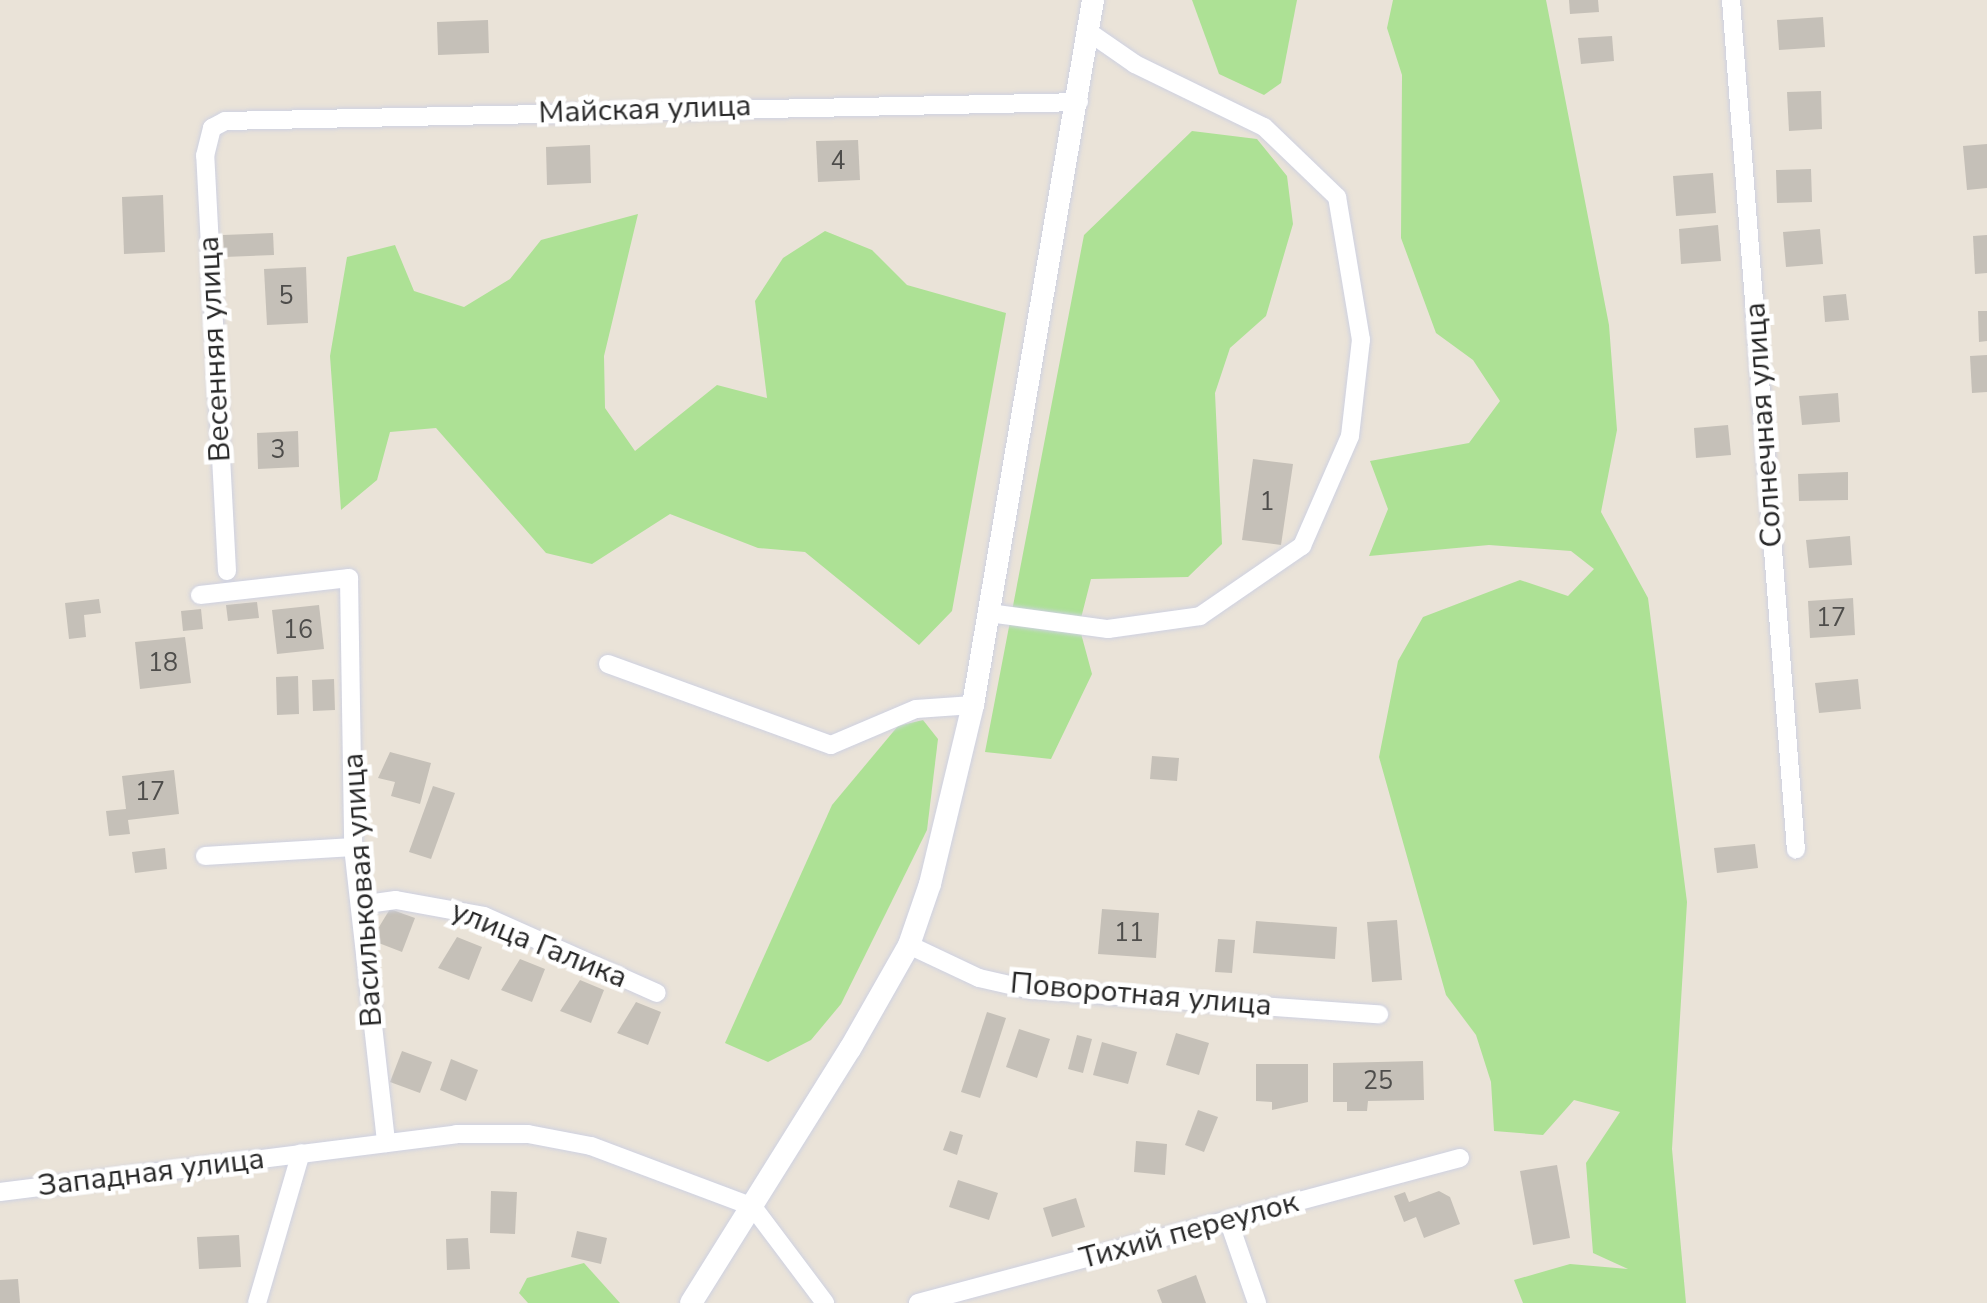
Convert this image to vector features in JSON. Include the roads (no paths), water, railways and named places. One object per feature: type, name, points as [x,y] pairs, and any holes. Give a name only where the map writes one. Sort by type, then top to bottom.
[{"type":"street","points":[[691,1303],[850,1049],[909,945],[973,705],[1079,102],[1093,0]]},
{"type":"street","name":"Солнечная улица","points":[[1731,0],[1796,850]]},
{"type":"street","points":[[989,613],[1108,628],[1200,616],[1302,546],[1350,436],[1360,340],[1336,196],[1264,126],[1136,64],[1089,32]]},
{"type":"street","name":"Майская улица","points":[[212,128],[244,120],[1079,102]]},
{"type":"street","name":"Весенняя улица","points":[[212,128],[205,156],[227,570]]},
{"type":"street","name":"Васильковая улица","points":[[200,596],[349,578],[354,847],[386,1142]]},
{"type":"street","points":[[608,664],[831,746],[916,709],[973,705]]},
{"type":"street","points":[[205,856],[354,847]]},
{"type":"street","name":"улица Галика","points":[[360,905],[396,900],[484,916],[657,993]]},
{"type":"street","name":"Поворотная улица","points":[[909,945],[979,978],[1032,990],[1380,1014]]},
{"type":"street","name":"Западная улица","points":[[0,1192],[386,1142],[528,1134],[591,1146],[753,1207]]},
{"type":"street","name":"Западная улица","points":[[257,1303],[301,1153]]},
{"type":"street","name":"Тихий переулок","points":[[918,1303],[1460,1158]]},
{"type":"street","points":[[753,1207],[825,1303]]},
{"type":"street","points":[[1229,1222],[1257,1303]]}]
